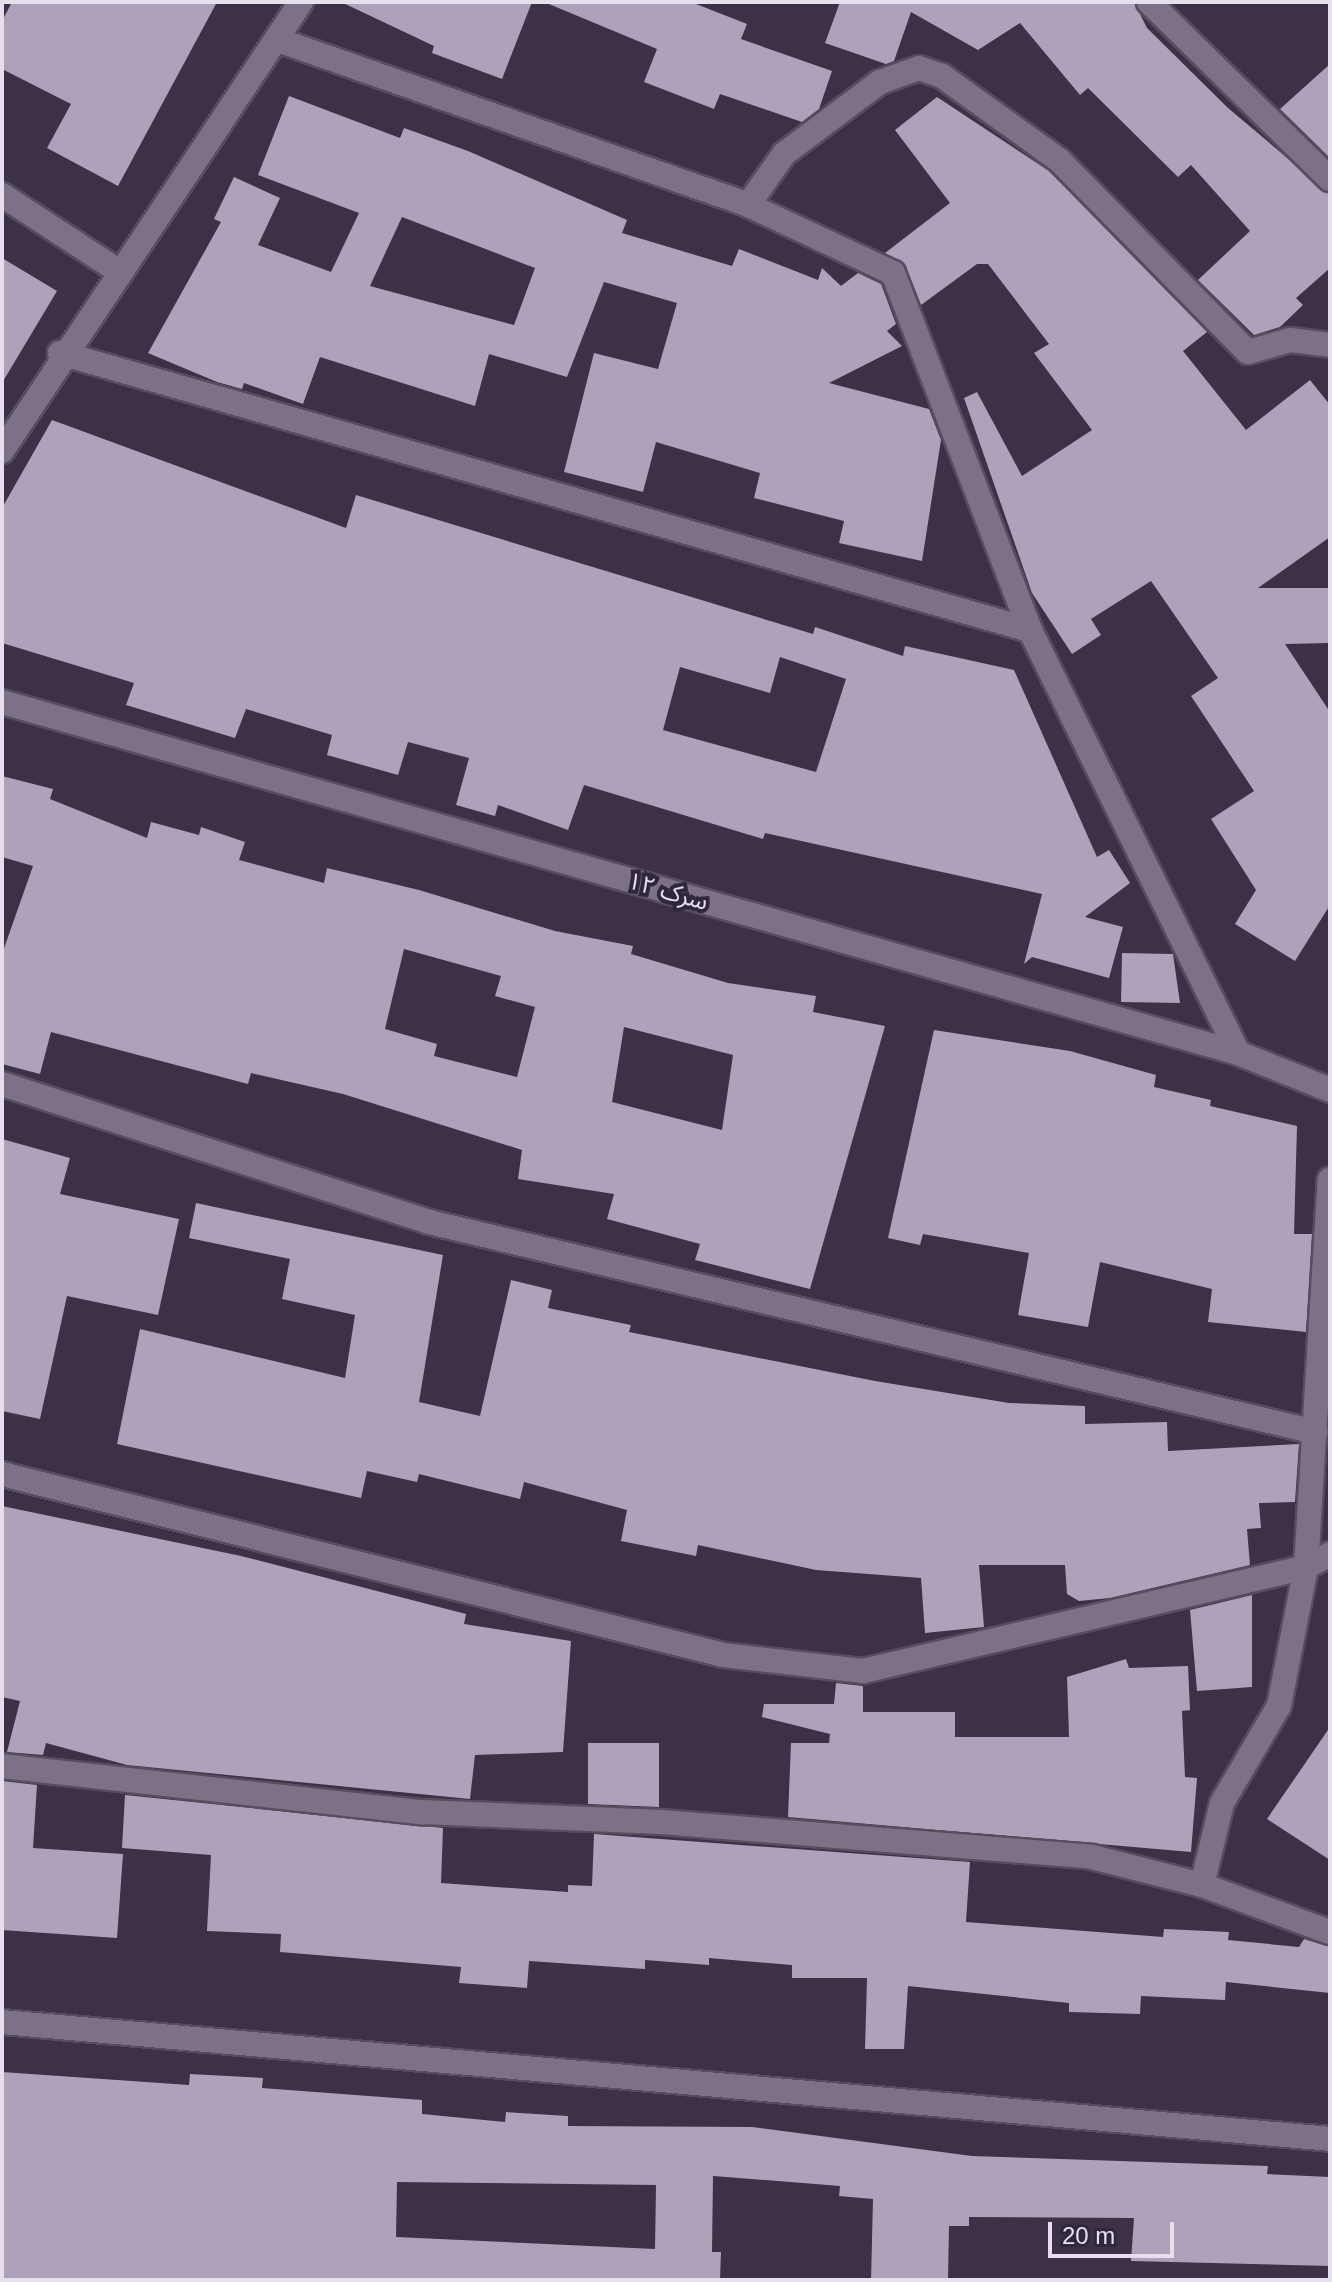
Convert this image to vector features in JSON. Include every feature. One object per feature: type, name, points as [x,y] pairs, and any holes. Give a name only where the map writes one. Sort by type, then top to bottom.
[{"type":"street","points":[[2,451],[60,353],[121,273],[301,2]]},
{"type":"street","points":[[1149,2],[1330,179]]},
{"type":"street","points":[[278,40],[748,205],[893,273],[1030,630],[1238,1053]]},
{"type":"street","points":[[748,205],[784,154],[880,82],[919,68],[942,76],[1059,160],[1248,352],[1290,340],[1330,345]]},
{"type":"street","points":[[2,195],[121,273]]},
{"type":"street","points":[[60,353],[1030,630]]},
{"type":"street","name":"سرک ۱۲","points":[[2,702],[1238,1053],[1330,1090]]},
{"type":"street","points":[[2,1084],[429,1222],[1315,1432]]},
{"type":"street","points":[[1202,1885],[1222,1803],[1279,1706],[1306,1567],[1330,1180]]},
{"type":"street","points":[[2,1474],[723,1655],[863,1671],[1306,1567],[1330,1554]]},
{"type":"street","points":[[2,1766],[422,1812],[661,1822],[1092,1857],[1202,1885],[1330,1932]]},
{"type":"street","points":[[2,2022],[1330,2139]]},
{"type":"building","points":[[12,2],[217,2],[118,186],[47,148],[71,104],[2,69],[2,21]]},
{"type":"building","points":[[341,2],[532,2],[502,79],[432,53],[434,46]]},
{"type":"building","points":[[544,2],[691,2],[747,24],[741,39],[832,71],[819,109],[802,122],[720,94],[714,109],[644,82],[657,49]]},
{"type":"building","points":[[840,2],[1134,2],[1147,28],[1228,108],[1330,194],[1330,268],[1296,298],[1303,305],[1280,327],[1254,335],[1198,280],[1250,231],[1191,165],[1178,177],[1088,88],[1080,95],[1020,23],[978,50],[911,12],[894,61],[886,64],[825,43]]},
{"type":"building","points":[[1330,64],[1330,158],[1280,109]]},
{"type":"building","points":[[289,96],[400,138],[404,128],[468,151],[627,220],[622,233],[732,266],[739,249],[818,280],[822,268],[841,286],[858,273],[881,284],[896,324],[887,331],[902,346],[829,383],[929,409],[941,440],[922,561],[839,543],[844,521],[754,498],[760,473],[656,442],[643,492],[564,472],[594,353],[658,369],[677,303],[604,282],[567,377],[489,354],[475,406],[320,357],[303,404],[244,383],[242,389],[217,382],[148,353],[221,222],[214,219],[234,177],[280,198],[258,245],[331,272],[359,213],[258,175]],"holes":[[[402,217],[535,268],[514,325],[370,286]]]},
{"type":"building","points":[[937,97],[1049,171],[1207,332],[1183,351],[1246,430],[1310,380],[1330,405],[1330,537],[1258,588],[1330,588],[1330,643],[1285,644],[1330,712],[1330,905],[1295,961],[1235,924],[1256,890],[1211,819],[1254,791],[1191,696],[1218,678],[1151,581],[1091,619],[1101,635],[1072,654],[1032,593],[964,398],[977,392],[1022,476],[1092,430],[1034,353],[1049,344],[988,264],[977,264],[921,305],[906,267],[885,253],[950,203],[895,130]]},
{"type":"building","points":[[2,258],[57,291],[2,383]]},
{"type":"building","points":[[52,420],[346,528],[356,495],[813,634],[815,627],[903,656],[905,646],[1014,670],[1097,857],[1109,850],[1130,883],[1085,917],[1123,927],[1109,978],[1032,957],[1024,964],[1042,894],[765,833],[763,839],[584,785],[568,830],[498,805],[495,816],[456,805],[469,758],[408,742],[398,775],[327,755],[332,735],[246,709],[235,738],[126,705],[134,683],[2,643],[2,508]],"holes":[[[780,657],[846,679],[816,772],[663,730],[680,667],[770,693]]]},
{"type":"building","points":[[2,776],[53,789],[50,799],[147,838],[151,822],[199,835],[201,827],[245,842],[239,860],[324,883],[327,868],[419,890],[555,931],[633,946],[631,954],[728,983],[816,996],[813,1012],[885,1026],[810,1289],[695,1260],[700,1244],[607,1219],[614,1194],[518,1179],[522,1150],[343,1094],[251,1073],[248,1084],[51,1032],[40,1074],[2,1064],[2,954],[33,866],[2,857]],"holes":[[[404,949],[501,976],[495,996],[535,1007],[517,1077],[434,1056],[437,1044],[385,1029]],[[624,1027],[733,1055],[722,1130],[612,1102]]]},
{"type":"building","points":[[1122,953],[1173,954],[1180,1003],[1121,1002]]},
{"type":"building","points":[[934,1030],[1070,1051],[1156,1075],[1154,1087],[1211,1100],[1210,1106],[1297,1126],[1294,1234],[1312,1234],[1306,1332],[1208,1322],[1212,1289],[1100,1262],[1088,1327],[1018,1315],[1029,1253],[923,1234],[920,1245],[888,1238]]},
{"type":"building","points":[[2,1139],[70,1158],[60,1194],[179,1219],[158,1315],[67,1296],[40,1419],[2,1411]]},
{"type":"building","points":[[196,1203],[443,1255],[419,1402],[480,1416],[511,1280],[552,1290],[548,1308],[631,1325],[629,1332],[875,1381],[1009,1403],[1085,1406],[1085,1424],[1167,1422],[1168,1451],[1299,1444],[1295,1502],[1259,1503],[1261,1528],[1247,1529],[1250,1565],[1110,1598],[1079,1601],[1067,1594],[1065,1565],[979,1565],[984,1627],[925,1633],[921,1578],[816,1570],[698,1545],[696,1556],[621,1541],[627,1510],[524,1482],[520,1499],[419,1474],[417,1482],[367,1471],[361,1498],[117,1444],[140,1329],[345,1378],[355,1315],[282,1299],[290,1259],[189,1238]]},
{"type":"building","points":[[2,1506],[241,1556],[466,1614],[464,1624],[571,1641],[563,1752],[475,1755],[470,1799],[127,1765],[46,1743],[43,1755],[7,1752],[20,1701],[2,1697]]},
{"type":"building","points":[[1252,1595],[1252,1687],[1197,1691],[1190,1610]]},
{"type":"building","points":[[1126,1659],[1129,1668],[1188,1666],[1190,1710],[1182,1711],[1185,1777],[1197,1778],[1191,1852],[788,1817],[791,1743],[829,1743],[830,1734],[762,1717],[764,1704],[834,1704],[836,1683],[863,1686],[863,1712],[955,1712],[955,1737],[1069,1737],[1067,1677]]},
{"type":"building","points":[[1330,1727],[1330,1860],[1267,1819]]},
{"type":"building","points":[[588,1743],[659,1743],[659,1807],[588,1804]]},
{"type":"building","points":[[2,1781],[37,1785],[33,1848],[123,1854],[117,1938],[2,1930]]},
{"type":"building","points":[[125,1795],[443,1828],[441,1883],[568,1892],[568,1885],[592,1886],[594,1834],[970,1862],[966,1922],[1163,1937],[1164,1929],[1229,1932],[1228,1940],[1299,1947],[1304,1939],[1330,1947],[1330,1993],[1226,1982],[1225,2000],[1141,1996],[1140,2014],[1069,2012],[1069,2003],[908,1986],[904,2049],[865,2049],[867,1978],[792,1978],[792,1965],[709,1958],[709,1965],[645,1960],[645,1969],[529,1961],[527,1988],[459,1983],[461,1967],[280,1952],[281,1934],[207,1931],[211,1855],[122,1848]]},
{"type":"building","points":[[2,2072],[189,2085],[190,2074],[263,2078],[262,2088],[422,2100],[422,2114],[505,2122],[506,2112],[568,2116],[568,2126],[752,2127],[972,2156],[1268,2166],[1267,2174],[1330,2177],[1330,2266],[1131,2261],[1134,2218],[969,2217],[969,2226],[949,2226],[948,2280],[871,2280],[873,2199],[839,2196],[840,2186],[713,2176],[712,2252],[721,2252],[720,2280],[2,2280]],"holes":[[[397,2182],[656,2185],[655,2249],[396,2237]]]}]
